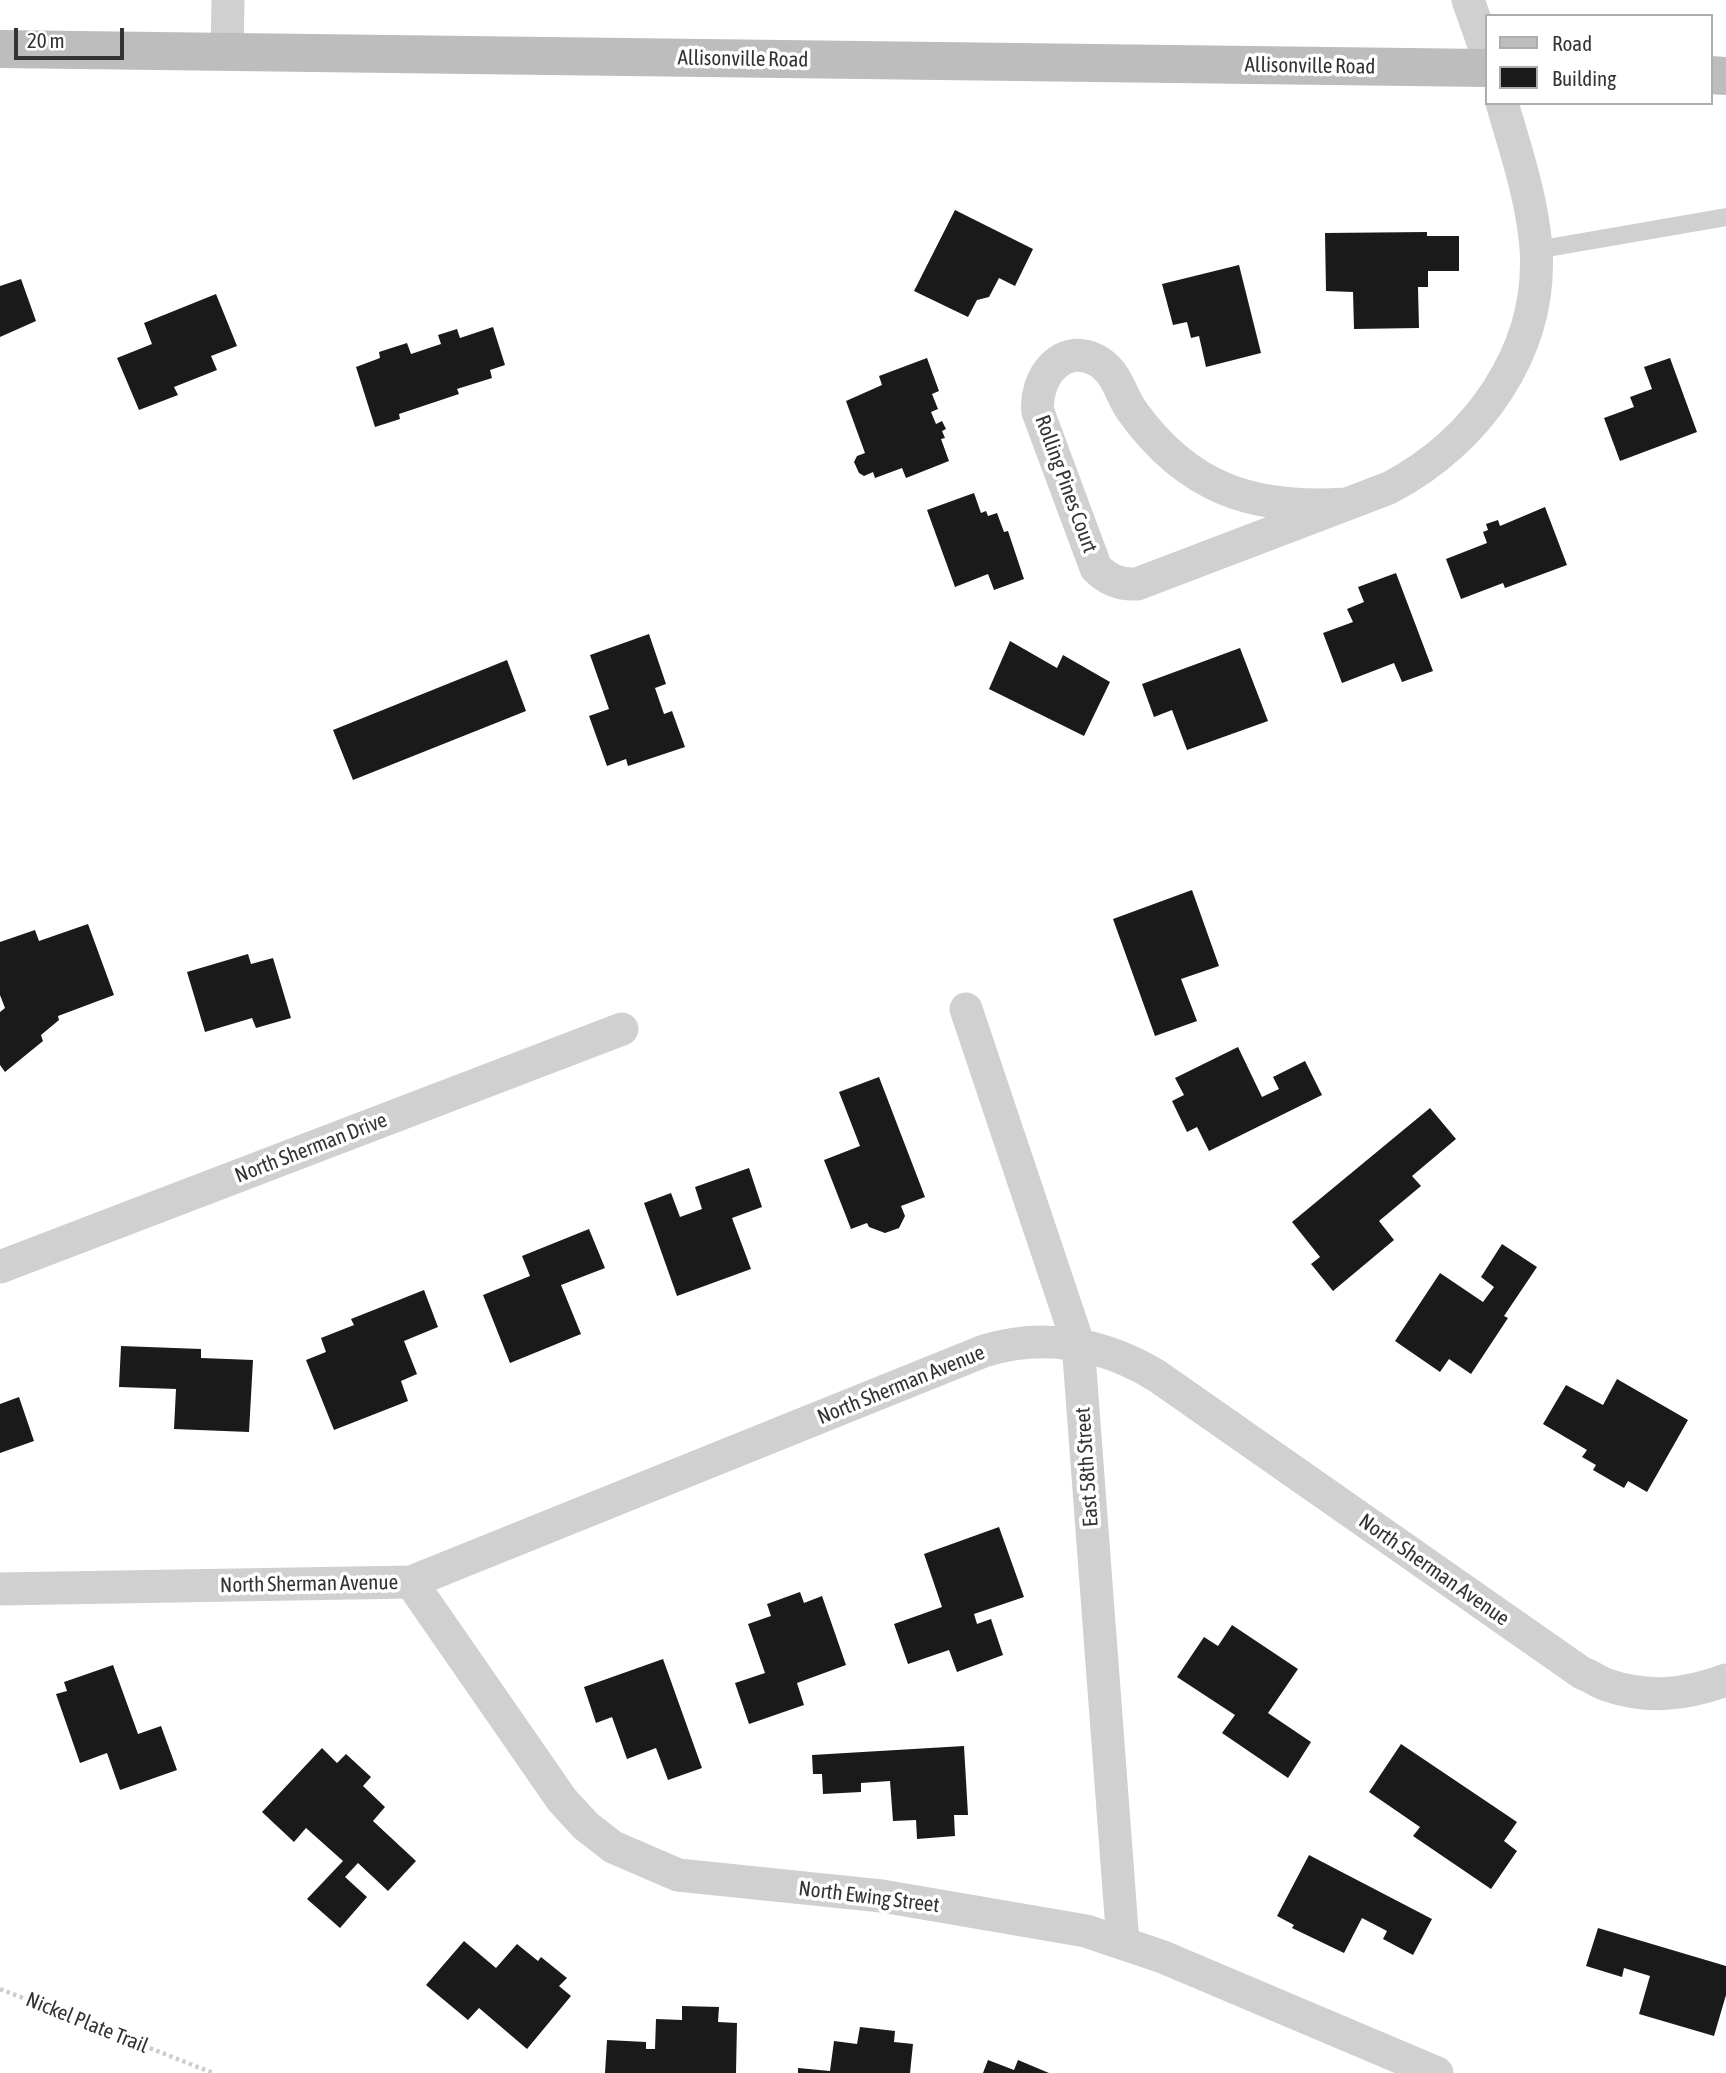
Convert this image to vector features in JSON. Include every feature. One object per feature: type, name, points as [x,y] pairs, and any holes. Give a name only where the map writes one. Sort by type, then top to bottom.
[{"type":"main road","name":"Allisonville Road","points":[[0,49],[1484,68]]},
{"type":"street","points":[[227,51],[228,0]]},
{"type":"street","points":[[1468,0],[1484,45]]},
{"type":"street","name":"Rolling Pines Court","points":[[1345,504],[1273,504],[1237,496],[1191,472],[1163,451],[1131,410],[1113,375],[1093,359],[1066,358],[1054,364],[1036,398],[1038,412],[1096,568],[1112,581],[1137,584],[1389,488],[1423,468],[1460,439],[1489,406],[1523,338],[1533,299],[1536,250],[1528,194],[1503,105]]},
{"type":"street","name":"East 58th Street","points":[[966,1009],[1078,1343],[1123,1943]]},
{"type":"street","name":"North Sherman Drive","points":[[0,1267],[622,1029]]},
{"type":"street","name":"North Sherman Avenue","points":[[0,1589],[411,1582],[984,1351],[1036,1341],[1078,1343],[1120,1355],[1157,1376],[1582,1673],[1607,1685],[1660,1695],[1699,1690],[1726,1680]]},
{"type":"street","name":"North Ewing Street","points":[[411,1582],[562,1800],[586,1826],[613,1847],[645,1864],[694,1879],[882,1896],[1049,1922],[1123,1943],[1437,2073]]},
{"type":"lane","points":[[1536,250],[1726,218]]},
{"type":"path","name":"Nickel Plate Trail","points":[[0,1989],[213,2073]]},
{"type":"building","points":[[955,210],[1033,249],[1015,286],[999,278],[989,297],[977,300],[968,317],[914,291]]},
{"type":"building","points":[[1427,232],[1427,236],[1459,236],[1459,271],[1428,271],[1428,287],[1418,287],[1419,328],[1354,329],[1353,292],[1326,291],[1325,233]]},
{"type":"building","points":[[1239,265],[1261,353],[1206,367],[1199,336],[1191,338],[1187,322],[1173,325],[1162,284]]},
{"type":"building","points":[[21,279],[36,321],[0,337],[0,286]]},
{"type":"building","points":[[216,294],[237,346],[211,356],[217,370],[174,387],[178,395],[139,410],[117,358],[152,344],[144,323]]},
{"type":"building","points":[[493,327],[505,365],[490,370],[492,378],[457,389],[459,394],[399,414],[400,419],[375,427],[356,367],[380,358],[379,352],[407,343],[411,354],[441,344],[438,335],[457,329],[460,338]]},
{"type":"building","points":[[927,358],[939,391],[932,394],[938,409],[931,412],[936,424],[942,421],[946,429],[942,431],[945,438],[941,439],[949,461],[906,478],[902,468],[875,478],[873,472],[864,476],[859,473],[854,462],[857,456],[865,453],[846,401],[882,385],[879,376]]},
{"type":"building","points":[[1670,358],[1697,432],[1620,461],[1604,418],[1634,407],[1630,397],[1652,389],[1644,367]]},
{"type":"building","points":[[974,493],[981,513],[986,511],[988,516],[997,513],[1004,532],[1008,531],[1024,579],[994,590],[988,574],[955,587],[927,510]]},
{"type":"building","points":[[1545,507],[1567,565],[1505,588],[1503,583],[1461,599],[1446,559],[1487,543],[1483,532],[1488,530],[1486,524],[1498,520],[1500,526]]},
{"type":"building","points":[[1396,573],[1433,671],[1402,682],[1394,663],[1342,683],[1323,633],[1353,622],[1347,609],[1364,602],[1358,587]]},
{"type":"building","points":[[649,634],[666,684],[655,688],[664,714],[672,711],[685,747],[628,766],[626,759],[607,766],[589,716],[609,709],[590,655]]},
{"type":"building","points":[[1010,641],[1057,668],[1063,655],[1110,682],[1084,736],[989,689]]},
{"type":"building","points":[[1240,648],[1268,721],[1187,750],[1172,710],[1154,717],[1142,684]]},
{"type":"building","points":[[507,660],[526,711],[353,780],[333,730]]},
{"type":"building","points":[[1192,890],[1219,966],[1181,979],[1197,1021],[1155,1036],[1113,919]]},
{"type":"building","points":[[88,924],[114,995],[58,1016],[59,1020],[41,1035],[43,1041],[5,1072],[0,1065],[0,1012],[5,1008],[0,995],[0,942],[35,930],[39,941]]},
{"type":"building","points":[[248,954],[251,964],[273,958],[291,1018],[256,1028],[252,1018],[205,1032],[187,972]]},
{"type":"building","points":[[1238,1047],[1262,1097],[1279,1089],[1273,1077],[1305,1061],[1322,1095],[1209,1151],[1197,1127],[1187,1132],[1172,1101],[1184,1095],[1175,1078]]},
{"type":"building","points":[[879,1077],[925,1197],[901,1206],[905,1216],[899,1228],[885,1233],[869,1227],[867,1223],[851,1229],[824,1160],[860,1146],[839,1092]]},
{"type":"building","points":[[1430,1108],[1456,1139],[1412,1176],[1421,1186],[1379,1221],[1394,1240],[1333,1291],[1311,1264],[1320,1257],[1292,1222]]},
{"type":"building","points":[[749,1168],[762,1207],[732,1218],[751,1269],[677,1296],[644,1203],[671,1193],[680,1217],[702,1209],[695,1187]]},
{"type":"building","points":[[589,1229],[605,1268],[561,1285],[581,1334],[510,1363],[483,1295],[530,1276],[522,1256]]},
{"type":"building","points":[[1502,1244],[1537,1267],[1504,1316],[1508,1318],[1471,1374],[1449,1359],[1440,1372],[1395,1341],[1440,1273],[1483,1302],[1494,1287],[1481,1277]]},
{"type":"building","points":[[424,1290],[438,1327],[404,1341],[417,1374],[401,1381],[408,1401],[334,1430],[306,1360],[326,1352],[321,1338],[354,1325],[351,1319]]},
{"type":"building","points":[[121,1346],[201,1349],[201,1358],[253,1360],[249,1432],[174,1429],[176,1389],[119,1387]]},
{"type":"building","points":[[1617,1379],[1688,1420],[1647,1492],[1628,1481],[1624,1488],[1593,1470],[1596,1465],[1582,1457],[1587,1450],[1543,1424],[1566,1385],[1603,1405]]},
{"type":"building","points":[[19,1397],[34,1441],[0,1453],[0,1404]]},
{"type":"building","points":[[999,1527],[1024,1597],[974,1614],[977,1624],[991,1619],[1003,1655],[957,1672],[949,1650],[908,1664],[894,1624],[942,1607],[924,1554]]},
{"type":"building","points":[[800,1592],[804,1603],[822,1596],[846,1665],[797,1683],[804,1705],[749,1724],[735,1683],[765,1673],[748,1624],[771,1616],[767,1604]]},
{"type":"building","points":[[1232,1625],[1298,1669],[1268,1713],[1311,1742],[1288,1778],[1222,1733],[1235,1715],[1177,1677],[1204,1637],[1218,1646]]},
{"type":"building","points":[[663,1659],[702,1768],[668,1780],[656,1748],[627,1759],[612,1717],[596,1723],[584,1687]]},
{"type":"building","points":[[113,1665],[138,1734],[161,1726],[177,1770],[120,1790],[107,1753],[80,1763],[56,1694],[67,1691],[64,1682]]},
{"type":"building","points":[[1401,1744],[1517,1822],[1504,1841],[1517,1851],[1491,1889],[1413,1836],[1420,1827],[1369,1792]]},
{"type":"building","points":[[964,1746],[968,1815],[954,1815],[955,1836],[917,1839],[916,1820],[893,1821],[890,1781],[861,1783],[861,1792],[823,1794],[822,1774],[813,1774],[812,1755]]},
{"type":"building","points":[[322,1748],[337,1763],[346,1754],[371,1777],[363,1786],[385,1807],[373,1821],[416,1861],[388,1891],[358,1863],[345,1877],[367,1897],[340,1928],[307,1899],[343,1861],[306,1828],[294,1842],[262,1812]]},
{"type":"building","points":[[1309,1855],[1432,1919],[1413,1955],[1383,1939],[1387,1931],[1362,1918],[1344,1953],[1292,1928],[1294,1925],[1277,1916]]},
{"type":"building","points":[[1598,1928],[1726,1966],[1726,1995],[1714,2036],[1639,2014],[1650,1976],[1624,1968],[1622,1977],[1586,1966]]},
{"type":"building","points":[[464,1941],[496,1968],[517,1944],[538,1961],[541,1957],[567,1978],[559,1986],[571,1996],[527,2049],[479,2008],[468,2020],[426,1985]]},
{"type":"building","points":[[682,2006],[719,2007],[718,2022],[737,2023],[736,2073],[605,2073],[607,2040],[646,2042],[646,2049],[655,2049],[656,2019],[682,2020]]},
{"type":"building","points":[[860,2027],[895,2031],[894,2042],[913,2044],[910,2073],[798,2073],[798,2068],[830,2071],[834,2041],[857,2044]]},
{"type":"building","points":[[988,2060],[1014,2070],[1018,2060],[1049,2073],[983,2073]]}]
